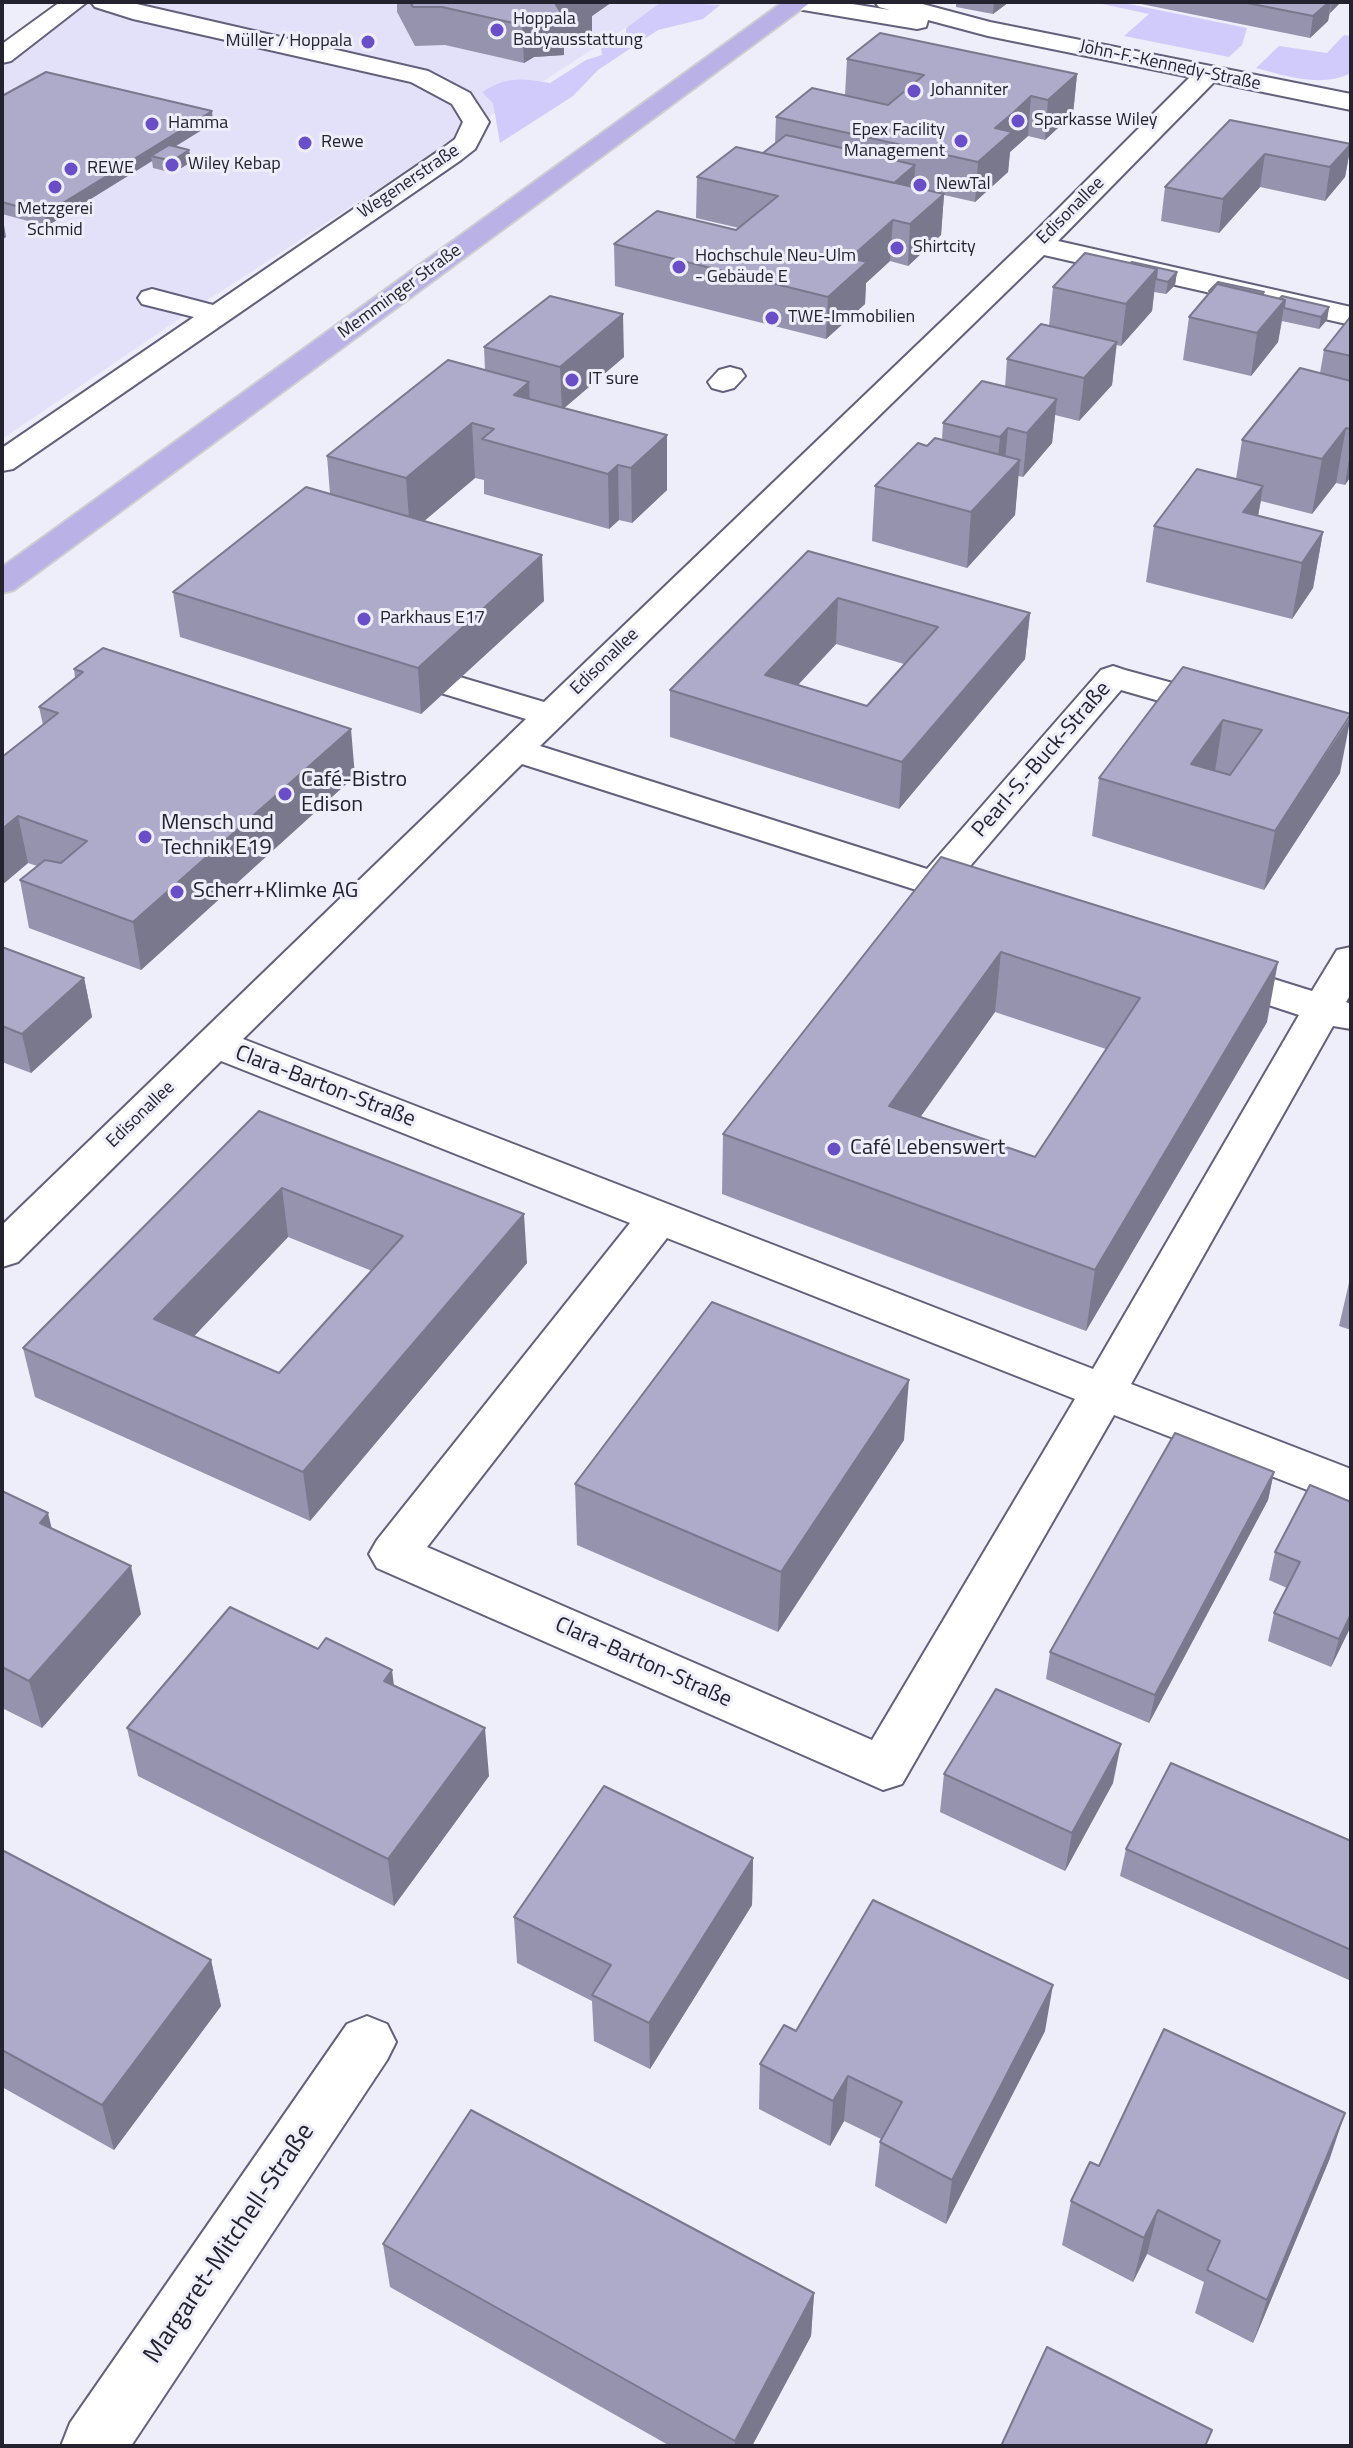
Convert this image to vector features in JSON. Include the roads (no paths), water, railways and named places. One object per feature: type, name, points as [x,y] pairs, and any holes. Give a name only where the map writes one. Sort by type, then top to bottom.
[{"type":"main road","name":"Memminger Straße","points":[[2,583],[798,2]]},
{"type":"street","points":[[4,52],[75,2]]},
{"type":"street","name":"Wegenerstraße","points":[[2,462],[215,314],[278,261],[452,154],[466,143],[476,122],[472,107],[459,96],[419,76],[304,44],[197,32],[103,2]]},
{"type":"street","name":"John-F.-Kennedy-Straße","points":[[798,2],[957,28],[988,29]]},
{"type":"street","name":"John-F.-Kennedy-Straße","points":[[887,2],[988,29],[1351,102]]},
{"type":"street","points":[[1041,39],[1065,19]]},
{"type":"street","name":"Edisonallee","points":[[2,1251],[514,750],[1038,245],[1209,73]]},
{"type":"street","points":[[1038,245],[1351,316]]},
{"type":"street","points":[[152,298],[215,314]]},
{"type":"street","name":"Pearl-S.-Buck-Straße","points":[[935,883],[1113,677],[1247,715]]},
{"type":"street","points":[[453,686],[551,715]]},
{"type":"street","points":[[514,750],[1010,907]]},
{"type":"street","points":[[1104,1391],[1337,1013],[1351,959]]},
{"type":"street","points":[[1189,965],[1337,1013]]},
{"type":"street","name":"Clara-Barton-Straße","points":[[214,1043],[1351,1489]]},
{"type":"street","name":"Clara-Barton-Straße","points":[[659,1217],[394,1554],[883,1768],[1104,1391]]},
{"type":"street","name":"Margaret-Mitchell-Straße","points":[[93,2446],[367,2042]]},
{"type":"place","name":"Hoppala Babyausstattung","points":[[497,30]]},
{"type":"place","name":"Müller / Hoppala","points":[[368,42]]},
{"type":"place","name":"Johanniter","points":[[914,91]]},
{"type":"place","name":"Sparkasse Wiley","points":[[1018,121]]},
{"type":"place","name":"Hamma","points":[[152,124]]},
{"type":"place","name":"Epex Facility Management","points":[[961,141]]},
{"type":"place","name":"Rewe","points":[[305,143]]},
{"type":"place","name":"Wiley Kebap","points":[[172,165]]},
{"type":"place","name":"REWE","points":[[71,169]]},
{"type":"place","name":"NewTal","points":[[920,185]]},
{"type":"place","name":"Metzgerei Schmid","points":[[55,187]]},
{"type":"place","name":"Shirtcity","points":[[897,248]]},
{"type":"place","name":"Hochschule Neu-Ulm - Gebäude E","points":[[679,267]]},
{"type":"place","name":"TWE-Immobilien","points":[[772,318]]},
{"type":"place","name":"IT sure","points":[[572,380]]},
{"type":"place","name":"Parkhaus E17","points":[[364,619]]},
{"type":"place","name":"Café-Bistro Edison","points":[[285,794]]},
{"type":"place","name":"Mensch und Technik E19","points":[[145,837]]},
{"type":"place","name":"Scherr+Klimke AG","points":[[177,892]]},
{"type":"place","name":"Café Lebenswert","points":[[834,1149]]}]
